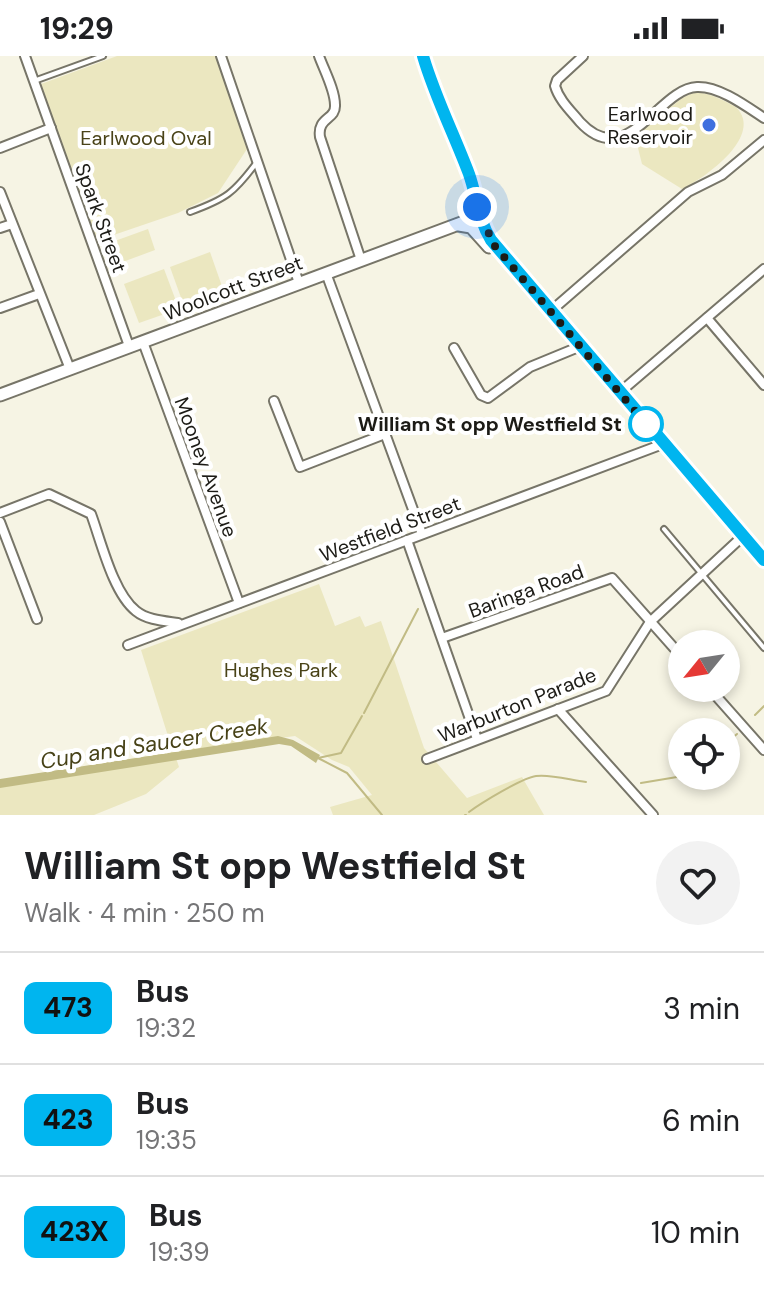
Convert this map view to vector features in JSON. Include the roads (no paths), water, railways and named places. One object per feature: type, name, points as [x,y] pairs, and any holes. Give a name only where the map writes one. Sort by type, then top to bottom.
[{"type":"main road","points":[[423,56],[491,240],[764,560]]},
{"type":"main road","name":"Woolcott Street","points":[[0,395],[480,216]]},
{"type":"main road","points":[[452,226],[471,227],[504,264],[513,267]]},
{"type":"street","name":"Spark Street","points":[[25,56],[129,346]]},
{"type":"street","points":[[221,56],[299,283]]},
{"type":"street","points":[[319,56],[336,105],[318,129],[361,260]]},
{"type":"street","points":[[583,56],[557,80],[555,86],[565,104],[584,126],[599,135],[616,137],[632,132],[684,91],[699,87],[722,94],[764,118]]},
{"type":"street","points":[[0,148],[51,128]]},
{"type":"street","points":[[551,311],[688,192],[722,175],[764,140]]},
{"type":"street","points":[[0,192],[70,369]]},
{"type":"street","points":[[0,228],[12,224]]},
{"type":"street","points":[[619,393],[764,269]]},
{"type":"street","points":[[326,273],[422,534]]},
{"type":"street","points":[[0,308],[39,294]]},
{"type":"street","points":[[707,318],[764,385]]},
{"type":"street","name":"Mooney Avenue","points":[[143,342],[239,603]]},
{"type":"street","points":[[454,348],[481,395],[488,398],[530,367],[581,346]]},
{"type":"street","points":[[274,401],[300,467],[385,434]]},
{"type":"street","name":"Westfield Street","points":[[128,645],[663,444]]},
{"type":"street","points":[[0,513],[49,494],[91,514],[122,595],[137,612],[157,621],[182,623]]},
{"type":"street","points":[[0,522],[37,619]]},
{"type":"street","name":"Warburton Parade","points":[[427,759],[606,691],[650,622],[743,536]]},
{"type":"street","points":[[407,540],[477,739]]},
{"type":"street","name":"Baringa Road","points":[[442,638],[612,578],[668,642]]},
{"type":"street","points":[[721,702],[764,750]]},
{"type":"street","points":[[558,709],[653,815]]},
{"type":"lane","points":[[34,81],[103,56]]},
{"type":"lane","points":[[190,212],[232,193],[258,160]]},
{"type":"lane","points":[[664,529],[764,648]]},
{"type":"waterway","points":[[364,713],[418,609]]},
{"type":"waterway","points":[[755,715],[764,706]]},
{"type":"waterway","points":[[318,758],[341,753],[362,716]]},
{"type":"waterway","name":"Cup and Saucer Creek","points":[[318,758],[347,773],[382,815]]},
{"type":"waterway","points":[[469,812],[512,786],[536,776],[586,782]]},
{"type":"waterway","points":[[641,783],[668,778]]},
{"type":"place","name":"Earlwood Reservoir","points":[[709,125]]},
{"type":"place","name":"William St opp Westfield St","points":[[646,424]]},
{"type":"park label","name":"Earlwood Oval","points":[[146,138]]},
{"type":"park label","name":"Hughes Park","points":[[281,670]]}]
